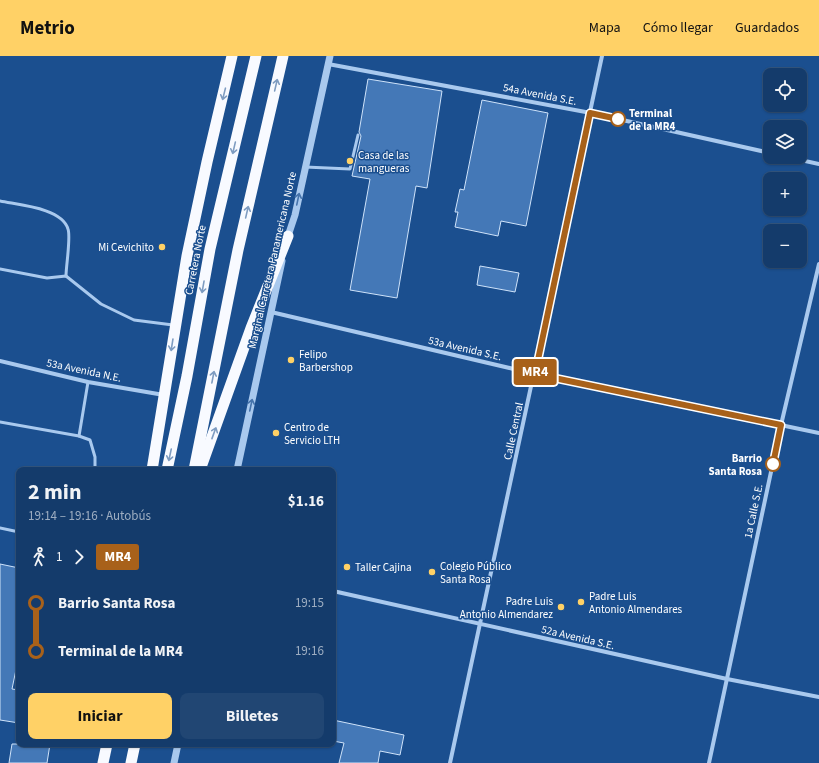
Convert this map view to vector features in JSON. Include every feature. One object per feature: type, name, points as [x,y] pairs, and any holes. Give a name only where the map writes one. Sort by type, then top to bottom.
[{"type":"highway","points":[[152,467],[189,248],[232,56]]},
{"type":"highway","name":"Carretera Norte","points":[[168,467],[187,376],[210,249],[256,56]]},
{"type":"highway","points":[[195,467],[238,250],[283,56]]},
{"type":"highway","points":[[201,467],[251,328],[288,236]]},
{"type":"highway","points":[[103,763],[106,747]]},
{"type":"highway","points":[[131,763],[135,747]]},
{"type":"street","name":"Marginal Carretera Panamericana Norte","points":[[238,467],[288,236],[295,215],[330,56]]},
{"type":"street","name":"Calle Central","points":[[450,763],[535,374],[602,56]]},
{"type":"street","name":"54a Avenida S.E.","points":[[328,64],[590,113],[763,151]]},
{"type":"street","points":[[807,161],[819,164]]},
{"type":"street","name":"1a Calle S.E.","points":[[708,763],[781,425],[819,264]]},
{"type":"street","name":"53a Avenida S.E.","points":[[271,312],[535,374],[819,433]]},
{"type":"street","name":"53a Avenida N.E.","points":[[0,361],[88,382],[164,395]]},
{"type":"street","name":"52a Avenida S.E.","points":[[336,592],[727,679],[819,697]]},
{"type":"street","points":[[174,763],[177,747]]},
{"type":"lane","points":[[305,167],[350,169],[358,135]]},
{"type":"lane","points":[[0,201],[49,211],[62,219],[69,230],[66,276]]},
{"type":"lane","points":[[0,269],[47,278],[66,276],[101,304],[134,320],[176,325]]},
{"type":"lane","points":[[79,436],[88,382]]},
{"type":"lane","points":[[0,422],[79,436],[90,440],[95,457],[95,467]]},
{"type":"lane","points":[[0,528],[16,531]]},
{"type":"building","points":[[368,79],[442,91],[427,188],[416,186],[397,298],[350,290],[370,179],[352,176],[361,136],[359,132]]},
{"type":"building","points":[[482,100],[548,113],[526,226],[501,221],[498,236],[455,227],[458,212],[455,212],[460,189],[464,190]]},
{"type":"building","points":[[480,266],[519,273],[515,292],[477,285]]},
{"type":"building","points":[[0,564],[16,567],[16,670],[12,689],[16,690],[16,723],[0,720]]},
{"type":"building","points":[[336,721],[404,735],[400,755],[380,751],[378,763],[339,763],[344,743],[336,742]]},
{"type":"building","points":[[12,744],[16,744],[16,747],[50,747],[47,763],[9,763]]},
{"type":"bus line","name":"MR4","points":[[618,119],[590,113],[535,374],[781,425],[773,464]]},
{"type":"place","name":"Terminal de la MR4","points":[[618,119]]},
{"type":"place","name":"Casa de las mangueras","points":[[350,161]]},
{"type":"place","name":"Mi Cevichito","points":[[162,247]]},
{"type":"place","name":"Felipo Barbershop","points":[[291,360]]},
{"type":"place","name":"Centro de Servicio LTH","points":[[276,433]]},
{"type":"place","name":"Barrio Santa Rosa","points":[[773,464]]},
{"type":"place","name":"Taller Cajina","points":[[347,567]]},
{"type":"place","name":"Colegio Público Santa Rosa","points":[[432,572]]},
{"type":"place","name":"Padre Luis Antonio Almendares","points":[[581,602]]},
{"type":"place","name":"Padre Luis Antonio Almendarez","points":[[561,607]]}]
